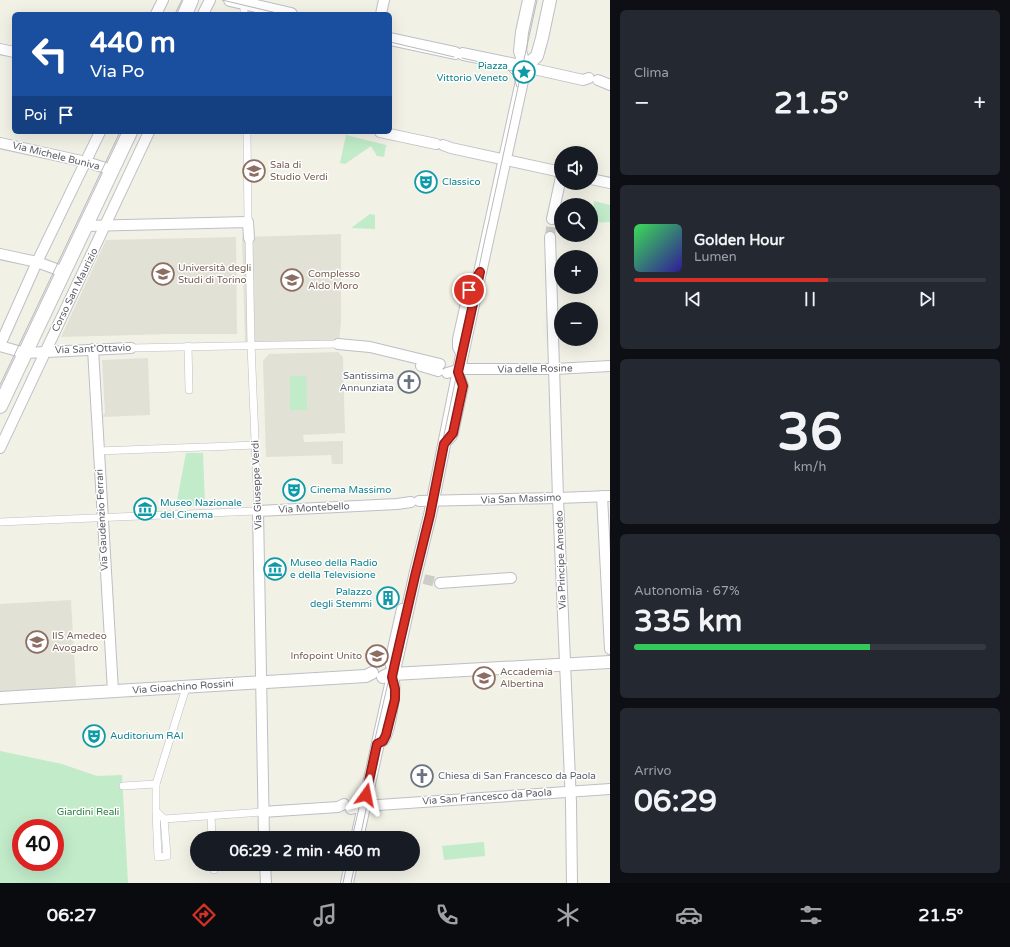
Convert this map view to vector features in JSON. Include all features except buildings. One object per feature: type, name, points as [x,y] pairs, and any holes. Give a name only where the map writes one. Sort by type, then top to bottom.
[{"type":"main road","points":[[186,12],[191,0]]},
{"type":"main road","name":"Corso San Maurizio","points":[[0,406],[129,134]]},
{"type":"street","points":[[157,12],[162,0]]},
{"type":"street","points":[[204,12],[210,0]]},
{"type":"street","points":[[230,0],[244,6],[278,12]]},
{"type":"street","points":[[381,12],[384,0]]},
{"type":"street","points":[[355,831],[350,807],[377,744],[389,675],[409,602],[419,577],[444,444],[449,369],[462,355],[505,160],[525,67],[520,51],[522,32],[529,0]]},
{"type":"street","points":[[525,67],[537,56],[550,0]]},
{"type":"street","points":[[392,39],[610,85]]},
{"type":"street","points":[[0,49],[12,52]]},
{"type":"street","points":[[0,345],[37,262],[99,134]]},
{"type":"street","name":"Corso San Maurizio","points":[[0,448],[148,134]]},
{"type":"street","name":"Via Giuseppe Verdi","points":[[247,134],[251,345],[258,511],[263,831]]},
{"type":"street","points":[[389,134],[554,170]]},
{"type":"street","name":"Via Michele Buniva","points":[[0,143],[86,162],[112,170]]},
{"type":"street","points":[[598,180],[610,183]]},
{"type":"street","points":[[553,214],[558,190]]},
{"type":"street","points":[[85,226],[248,222]]},
{"type":"street","name":"Via Principe Amedeo","points":[[550,237],[572,883]]},
{"type":"street","points":[[0,254],[37,262],[64,272]]},
{"type":"street","name":"Via Sant'Ottavio","points":[[0,345],[25,353],[188,346],[345,344],[358,347],[369,352],[449,369]]},
{"type":"street","points":[[188,346],[189,390]]},
{"type":"street","name":"Via Gaudenzio Ferrari","points":[[93,349],[113,691]]},
{"type":"street","name":"Via delle Rosine","points":[[449,369],[555,369],[610,366]]},
{"type":"street","points":[[98,452],[256,445]]},
{"type":"street","points":[[606,496],[610,649]]},
{"type":"street","name":"Via San Massimo","points":[[433,502],[606,496]]},
{"type":"street","name":"Via Montebello","points":[[0,522],[433,502]]},
{"type":"street","points":[[440,583],[511,578]]},
{"type":"street","points":[[389,675],[610,662]]},
{"type":"street","name":"Via Gioachino Rossini","points":[[0,698],[369,676]]},
{"type":"street","points":[[156,811],[164,819],[166,856],[158,857],[156,811],[156,784],[185,691]]},
{"type":"street","points":[[123,786],[156,784]]},
{"type":"street","name":"Via San Francesco da Paola","points":[[262,812],[610,788]]},
{"type":"street","points":[[164,819],[262,812]]},
{"type":"street","points":[[211,816],[212,831]]},
{"type":"street","points":[[265,871],[266,883]]},
{"type":"street","points":[[347,883],[350,871]]},
{"type":"shaded area","name":"Complesso Aldo Moro","points":[[341,234],[341,323],[339,342],[245,343],[242,237]]},
{"type":"shaded area","name":"Università degli Studi di Torino","points":[[236,237],[237,334],[61,337],[106,240]]},
{"type":"shaded area","points":[[338,352],[343,357],[345,433],[303,435],[304,442],[343,441],[343,464],[332,464],[331,455],[266,457],[263,361],[269,354]]},
{"type":"shaded area","points":[[148,358],[150,415],[102,417],[105,413],[102,360]]},
{"type":"shaded area","name":"IIS Amedeo Avogadro","points":[[71,600],[76,687],[0,692],[0,604]]},
{"type":"green space","points":[[346,135],[386,145],[384,157],[377,156],[371,146],[345,164],[340,163]]},
{"type":"green space","points":[[598,202],[610,205],[610,222],[598,223]]},
{"type":"green space","points":[[370,214],[375,215],[375,229],[351,228]]},
{"type":"green space","points":[[290,376],[306,376],[307,410],[290,410]]},
{"type":"green space","points":[[186,453],[203,453],[205,505],[176,506]]},
{"type":"green space","name":"Giardini Reali","points":[[0,751],[62,764],[97,776],[122,775],[128,883],[0,883]]},
{"type":"green space","points":[[484,842],[485,856],[444,860],[442,846]]},
{"type":"tunnel","points":[[550,237],[552,219]]},
{"type":"tunnel","points":[[424,579],[440,583]]},
{"type":"tram line","points":[[176,12],[182,0]]},
{"type":"tram line","points":[[222,0],[273,12]]},
{"type":"tram line","points":[[354,831],[430,502],[537,0]]},
{"type":"tram line","points":[[392,42],[454,57]]},
{"type":"tram line","points":[[462,58],[506,68],[513,75],[517,87]]},
{"type":"tram line","points":[[0,385],[119,134]]},
{"type":"tram line","points":[[361,831],[384,724]]},
{"type":"tram line","points":[[343,883],[346,871]]},
{"type":"tram line","points":[[351,883],[354,871]]},
{"type":"place","name":"Piazza Vittorio Veneto","points":[[524,72]]},
{"type":"place","name":"Sala di Studio Verdi","points":[[254,171]]},
{"type":"place","name":"Classico","points":[[426,182]]},
{"type":"place","name":"Università degli Studi di Torino","points":[[163,274]]},
{"type":"place","name":"Complesso Aldo Moro","points":[[292,280]]},
{"type":"place","name":"Santissima Annunziata","points":[[409,382]]},
{"type":"place","name":"Cinema Massimo","points":[[294,490]]},
{"type":"place","name":"Museo Nazionale del Cinema","points":[[145,509]]},
{"type":"place","name":"Museo della Radio e della Televisione","points":[[275,569]]},
{"type":"place","name":"Palazzo degli Stemmi","points":[[388,598]]},
{"type":"place","name":"IIS Amedeo Avogadro","points":[[37,642]]},
{"type":"place","name":"Infopoint Unito","points":[[377,656]]},
{"type":"place","name":"Accademia Albertina","points":[[484,678]]},
{"type":"place","name":"Auditorium RAI","points":[[94,736]]},
{"type":"place","name":"Chiesa di San Francesco da Paola","points":[[422,776]]},
{"type":"route","points":[[366,795],[377,744],[383,741],[386,735],[395,695],[392,677],[395,663],[430,515],[444,444],[453,433],[464,384],[458,372],[480,272],[469,290]]}]
